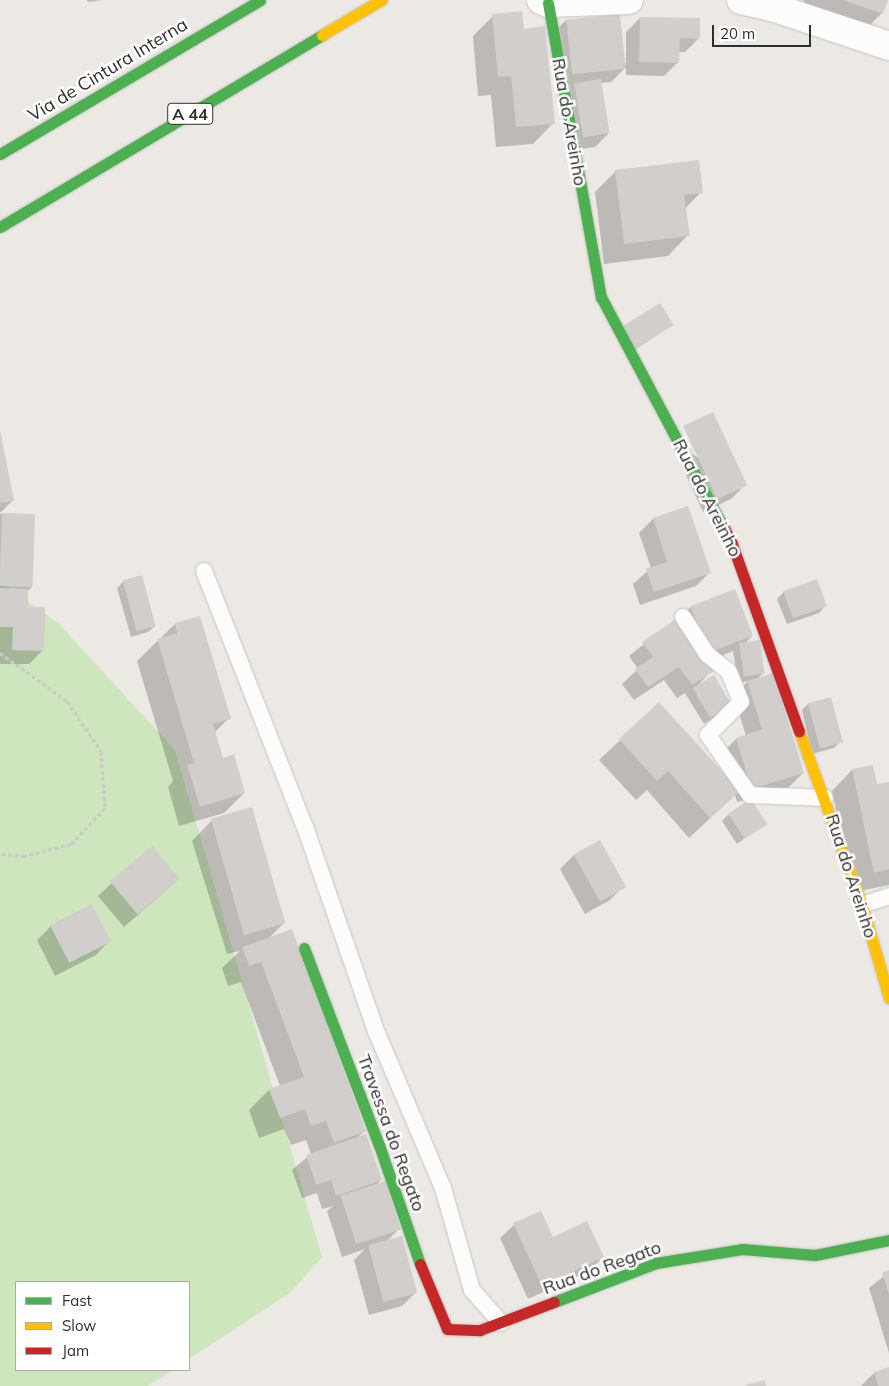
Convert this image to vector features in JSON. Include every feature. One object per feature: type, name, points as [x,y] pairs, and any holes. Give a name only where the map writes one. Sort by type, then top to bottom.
[{"type":"main road","name":"Via de Cintura Interna","points":[[0,154],[260,0]]},
{"type":"main road","name":"A 44","points":[[0,227],[381,0]]},
{"type":"main road","name":"Rua do Areinho","points":[[544,2],[602,297],[732,544],[862,904],[889,998]]},
{"type":"main road","name":"Travessa do Regato","points":[[304,948],[379,1145],[414,1252],[447,1329]]},
{"type":"main road","name":"Rua do Regato","points":[[447,1329],[480,1330],[656,1263],[742,1249],[815,1255],[889,1240]]},
{"type":"street","points":[[544,2],[629,0]]},
{"type":"street","points":[[740,0],[776,8],[889,46]]},
{"type":"lane","points":[[204,571],[305,828],[376,1031],[443,1188],[472,1290],[501,1323]]},
{"type":"lane","points":[[683,617],[707,654],[729,672],[741,702],[708,735],[750,795],[825,798]]},
{"type":"lane","points":[[862,904],[889,896]]},
{"type":"path","points":[[0,653],[67,701],[101,751],[105,808],[71,844],[25,856],[0,854]]},
{"type":"green space","points":[[0,581],[59,624],[175,750],[322,1257],[290,1293],[190,1358],[190,1281],[15,1281],[15,1371],[171,1371],[147,1386],[0,1386]]},
{"type":"building","points":[[843,0],[888,0],[883,14]]},
{"type":"building","points":[[522,11],[524,29],[545,26],[555,124],[516,127],[511,76],[498,77],[492,14]]},
{"type":"building","points":[[620,14],[626,69],[572,74],[566,20]]},
{"type":"building","points":[[640,17],[700,18],[700,39],[680,38],[679,63],[639,62]]},
{"type":"building","points":[[601,79],[610,133],[583,138],[574,83]]},
{"type":"building","points":[[699,160],[703,193],[684,195],[690,236],[624,244],[615,170]]},
{"type":"building","points":[[660,303],[674,325],[636,348],[623,326]]},
{"type":"building","points":[[713,412],[747,485],[717,499],[683,426]]},
{"type":"building","points":[[0,430],[14,501],[0,503]]},
{"type":"building","points":[[688,506],[711,573],[654,592],[646,569],[667,562],[653,518]]},
{"type":"building","points":[[2,513],[35,514],[32,587],[0,586]]},
{"type":"building","points":[[142,575],[156,626],[136,631],[123,580]]},
{"type":"building","points":[[817,579],[827,606],[793,619],[783,591]]},
{"type":"building","points":[[0,588],[28,589],[28,607],[45,607],[44,651],[12,650],[13,627],[0,627]]},
{"type":"building","points":[[735,589],[753,636],[708,653],[690,606]]},
{"type":"building","points":[[200,616],[231,719],[213,724],[223,758],[234,754],[245,793],[200,807],[187,765],[194,763],[157,639],[177,633],[175,623]]},
{"type":"building","points":[[678,618],[714,671],[692,685],[679,667],[648,687],[635,669],[653,657],[642,642]]},
{"type":"building","points":[[760,640],[765,674],[744,677],[739,643]]},
{"type":"building","points":[[773,673],[804,773],[751,789],[736,738],[762,729],[747,681]]},
{"type":"building","points":[[714,675],[732,705],[711,718],[693,688]]},
{"type":"building","points":[[831,697],[843,742],[820,749],[808,703]]},
{"type":"building","points":[[659,702],[740,791],[710,818],[668,771],[657,781],[619,739]]},
{"type":"building","points":[[873,765],[877,784],[889,782],[889,869],[874,873],[852,769]]},
{"type":"building","points":[[751,799],[767,824],[745,839],[728,814]]},
{"type":"building","points":[[252,807],[285,923],[244,935],[211,819]]},
{"type":"building","points":[[600,840],[626,887],[600,902],[574,855]]},
{"type":"building","points":[[152,846],[180,879],[138,914],[110,881]]},
{"type":"building","points":[[92,904],[111,941],[69,963],[50,925]]},
{"type":"building","points":[[292,929],[366,1131],[334,1143],[326,1121],[311,1126],[305,1109],[280,1118],[269,1089],[304,1077],[261,962],[249,966],[242,947]]},
{"type":"building","points":[[366,1134],[382,1180],[336,1196],[331,1180],[316,1185],[306,1155]]},
{"type":"building","points":[[385,1181],[401,1230],[356,1244],[340,1196]]},
{"type":"building","points":[[541,1211],[553,1237],[587,1221],[604,1257],[542,1286],[513,1223]]},
{"type":"building","points":[[402,1236],[417,1293],[383,1302],[368,1245]]},
{"type":"building","points":[[889,1270],[889,1294],[882,1273]]},
{"type":"building","points":[[889,1367],[889,1386],[878,1386],[874,1372]]},
{"type":"building","points":[[765,1380],[766,1386],[746,1386],[746,1385]]},
{"type":"traffic: fast","points":[[0,154],[260,0]]},
{"type":"traffic: fast","points":[[548,3],[601,297],[723,526]]},
{"type":"traffic: fast","points":[[0,227],[322,35]]},
{"type":"traffic: fast","points":[[304,948],[379,1145],[420,1264]]},
{"type":"traffic: fast","points":[[554,1302],[656,1263],[742,1249],[815,1255],[889,1240]]},
{"type":"traffic: slow","points":[[322,35],[381,0]]},
{"type":"traffic: slow","points":[[799,731],[862,905],[889,998]]},
{"type":"traffic: jam","points":[[723,526],[732,544],[799,731]]},
{"type":"traffic: jam","points":[[420,1264],[447,1329],[480,1330],[554,1302]]}]
